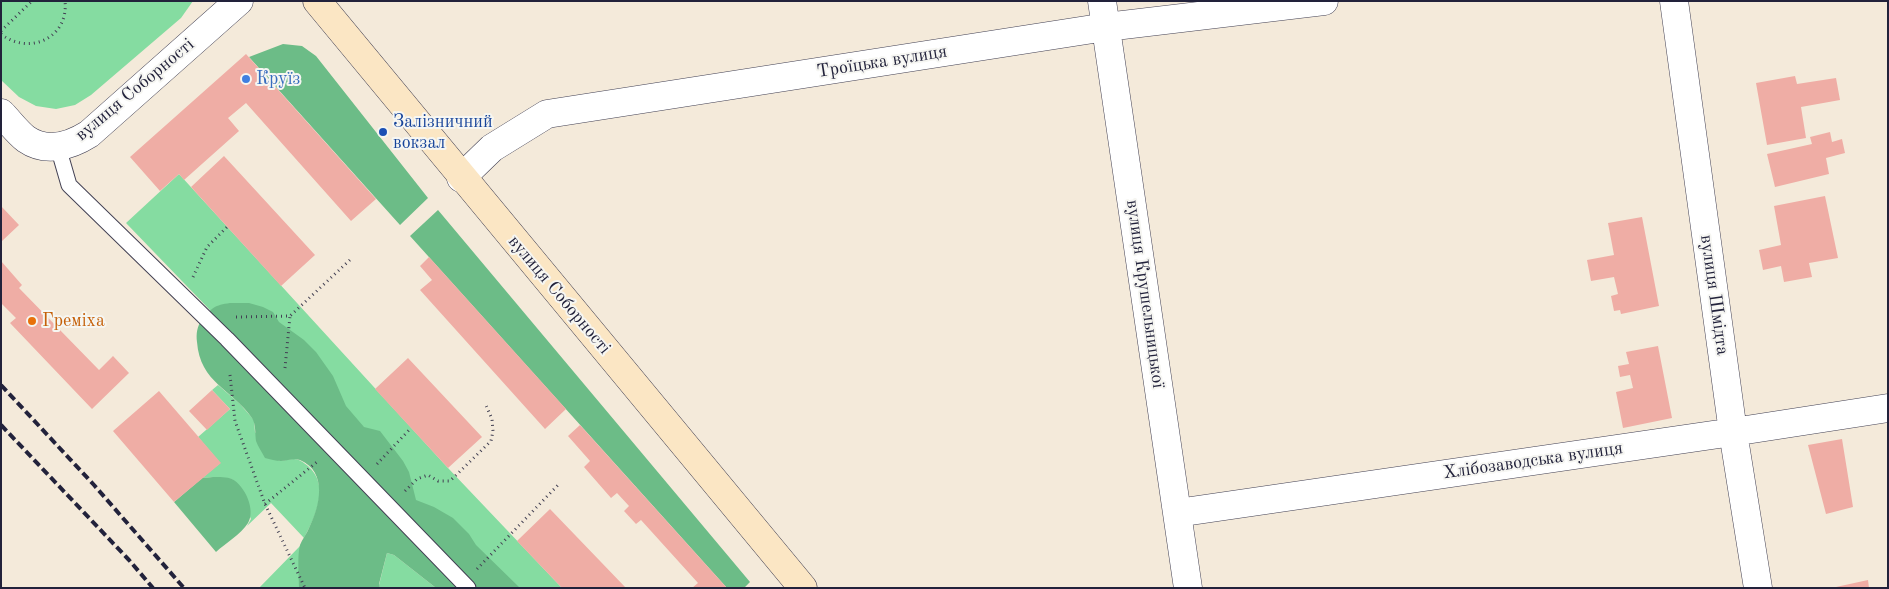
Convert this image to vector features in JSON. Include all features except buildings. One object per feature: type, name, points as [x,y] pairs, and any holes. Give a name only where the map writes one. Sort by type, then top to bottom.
[{"type":"main road","name":"вулиця Соборності","points":[[317,1],[461,178],[803,588]]},
{"type":"street","name":"вулиця Соборності","points":[[1,113],[26,139],[41,145],[58,147],[75,143],[89,134],[239,1]]},
{"type":"street","name":"Троїцька вулиця","points":[[461,178],[492,148],[547,114],[1104,14],[1324,1]]},
{"type":"street","name":"вулиця Шмідта","points":[[1674,1],[1733,432],[1758,588]]},
{"type":"street","name":"вулиця Крушельницької","points":[[1104,14],[1188,588]]},
{"type":"street","name":"Хлібозаводська вулиця","points":[[1178,513],[1888,408]]},
{"type":"lane","points":[[58,147],[69,186],[226,339],[465,586]]},
{"type":"path","points":[[32,1],[1,32],[12,41],[24,44],[48,39],[57,31],[63,20],[66,9],[65,1]]},
{"type":"path","points":[[184,297],[207,247],[227,227]]},
{"type":"path","points":[[282,396],[290,316],[352,258]]},
{"type":"path","points":[[204,318],[290,316]]},
{"type":"path","points":[[226,339],[235,421],[265,504],[304,588]]},
{"type":"path","points":[[388,506],[417,479],[428,475],[438,481],[450,480],[491,441],[492,419],[485,403]]},
{"type":"path","points":[[390,450],[411,428]]},
{"type":"path","points":[[265,504],[333,449]]},
{"type":"path","points":[[465,586],[559,484]]},
{"type":"green space","points":[[1,1],[193,1],[181,18],[91,95],[75,105],[56,109],[36,106],[19,97],[1,80]]},
{"type":"green space","points":[[283,44],[302,46],[316,56],[428,198],[400,225],[249,57]]},
{"type":"green space","points":[[179,174],[448,468],[562,588],[478,588],[126,223]]},
{"type":"green space","points":[[438,210],[750,582],[744,588],[727,588],[410,236]]},
{"type":"green space","points":[[230,303],[249,303],[273,312],[279,322],[304,340],[316,352],[333,376],[346,406],[364,427],[380,431],[403,461],[409,472],[416,500],[434,507],[453,518],[469,534],[476,545],[520,588],[436,588],[394,555],[387,553],[379,584],[380,588],[299,588],[299,550],[316,510],[319,490],[318,481],[309,465],[300,460],[279,461],[265,458],[256,441],[255,426],[252,418],[210,376],[204,367],[199,356],[197,342],[199,325],[214,308]]},
{"type":"green space","points":[[218,385],[240,404],[254,420],[255,432],[279,461],[292,459],[302,461],[315,474],[320,491],[319,501],[313,520],[304,538],[271,503],[247,526],[251,519],[232,479],[202,478],[220,463],[198,437],[230,409],[212,390]]},
{"type":"green space","points":[[202,478],[230,478],[237,482],[248,499],[251,512],[245,527],[216,552],[174,502]]},
{"type":"green space","points":[[300,546],[299,588],[259,588]]},
{"type":"green space","points":[[387,553],[394,555],[436,588],[380,588],[379,585]]},
{"type":"railway","points":[[1,385],[94,485],[184,588]]},
{"type":"railway","points":[[1,425],[129,560],[153,588]]},
{"type":"place","name":"Круїз","points":[[246,79]]},
{"type":"place","name":"Залізничний вокзал","points":[[383,132]]},
{"type":"place","name":"Греміха","points":[[32,321]]}]
